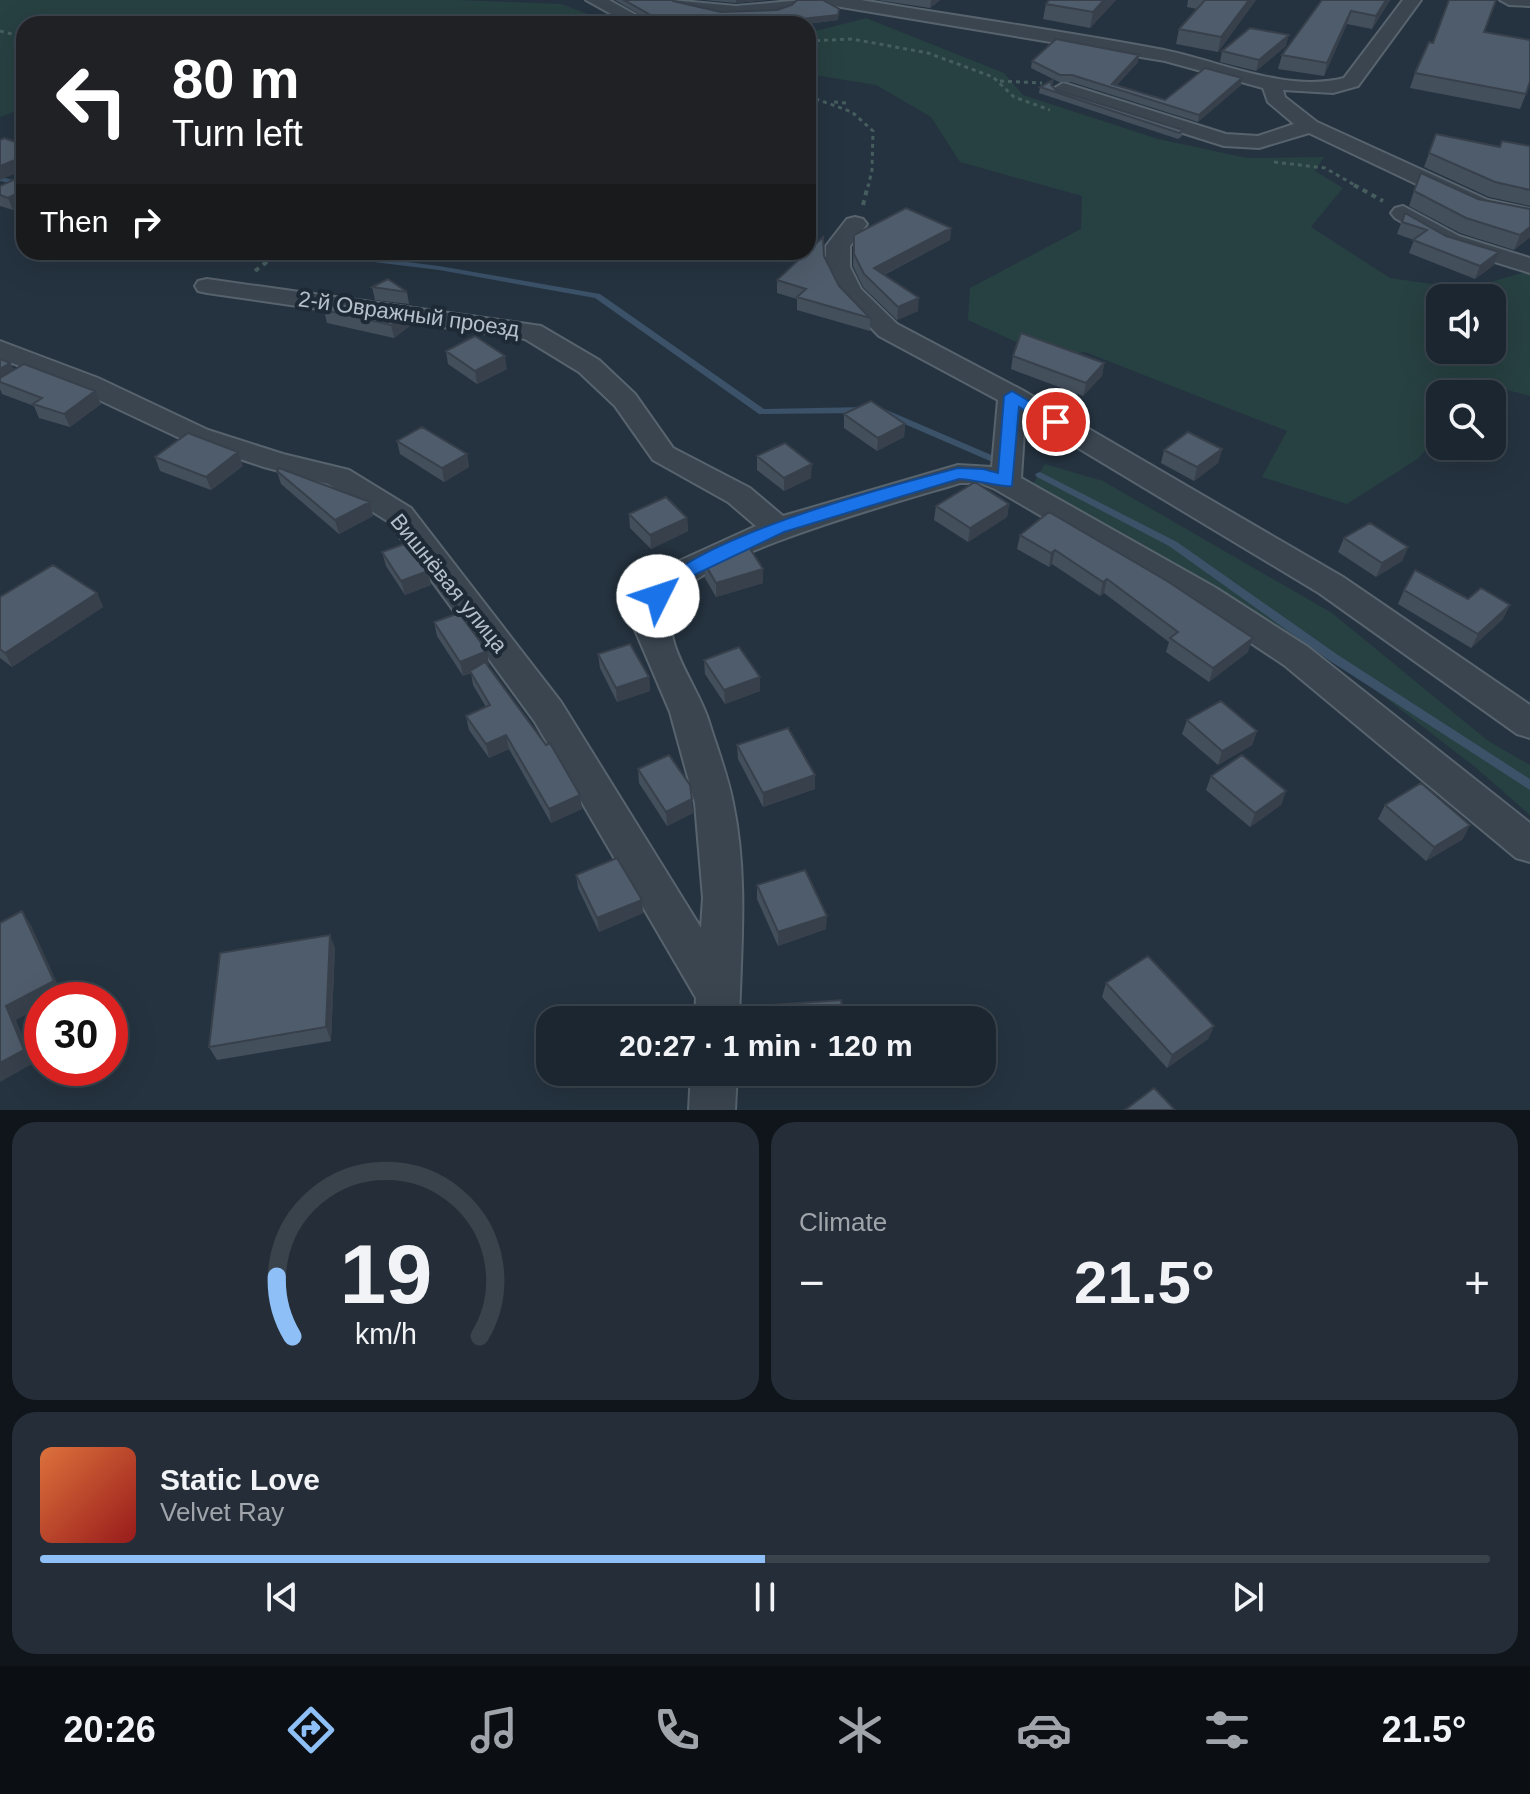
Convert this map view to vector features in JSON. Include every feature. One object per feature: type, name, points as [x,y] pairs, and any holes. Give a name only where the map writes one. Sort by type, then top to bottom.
[{"type":"street","points":[[595,0],[627,16]]},
{"type":"street","points":[[680,0],[692,6],[722,11],[770,7],[793,0]]},
{"type":"street","points":[[829,0],[1166,56],[1272,84],[1345,85],[1351,82],[1412,0]]},
{"type":"street","points":[[1509,0],[1530,1]]},
{"type":"street","points":[[1272,84],[1275,98],[1284,108],[1310,126],[1481,206],[1530,216]]},
{"type":"street","points":[[1063,89],[1224,140],[1259,142],[1310,126]]},
{"type":"street","points":[[1403,213],[1451,241],[1530,266]]},
{"type":"street","points":[[855,224],[838,246],[838,267],[850,292],[888,330],[1012,396],[1331,585],[1530,724]]},
{"type":"street","name":"2-й Овражный проезд","points":[[207,286],[532,332],[589,366],[625,400],[663,454],[739,495],[778,528]]},
{"type":"street","name":"Вишнёвая улица","points":[[0,349],[88,384],[198,436],[274,461],[338,477],[400,515],[548,712],[717,1006]]},
{"type":"street","points":[[1006,482],[1012,396]]},
{"type":"street","points":[[718,1006],[723,898],[714,803],[688,712],[652,630],[658,596],[690,569],[778,528],[958,474],[983,474],[1006,482],[1204,596],[1296,656],[1530,846]]},
{"type":"street","points":[[712,1110],[713,1086]]},
{"type":"path","points":[[999,81],[1040,83],[1063,89]]},
{"type":"path","points":[[816,98],[852,112],[873,131],[872,170],[855,224]]},
{"type":"path","points":[[825,101],[846,103]]},
{"type":"green space","points":[[0,0],[460,0],[561,4],[593,16],[16,16],[16,111],[0,117]]},
{"type":"green space","points":[[866,18],[1004,73],[1023,95],[1158,139],[1247,158],[1324,157],[1315,171],[1343,188],[1311,227],[1390,278],[1432,284],[1426,284],[1426,364],[1506,364],[1506,284],[1484,284],[1525,272],[1530,274],[1530,396],[1506,390],[1506,380],[1426,380],[1426,449],[1419,458],[1347,504],[1262,477],[1287,431],[1085,352],[1048,359],[968,320],[970,288],[1081,229],[1082,196],[960,162],[931,117],[876,85],[816,75],[816,31]]},
{"type":"green space","points":[[1045,464],[1103,481],[1332,613],[1487,740],[1530,765],[1530,815],[1475,767],[1334,658],[1080,519],[1032,486]]},
{"type":"building","points":[[624,0],[672,0],[721,12],[777,10],[797,0],[823,0],[839,9],[838,15],[816,17],[652,16]]},
{"type":"building","points":[[1049,0],[1104,0],[1093,12],[1046,4]]},
{"type":"building","points":[[1205,0],[1249,0],[1221,37],[1179,29]]},
{"type":"building","points":[[1322,0],[1386,0],[1376,16],[1351,11],[1327,63],[1282,55]]},
{"type":"building","points":[[1449,0],[1496,0],[1484,32],[1530,40],[1530,81],[1526,94],[1415,73],[1429,42],[1433,43]]},
{"type":"building","points":[[1250,28],[1289,35],[1259,60],[1222,51]]},
{"type":"building","points":[[1056,39],[1139,55],[1112,84],[1165,100],[1205,68],[1242,78],[1199,115],[1072,75],[1060,75],[1032,61]]},
{"type":"building","points":[[1053,80],[1051,85],[1056,90],[1183,130],[1179,133],[1040,87]]},
{"type":"building","points":[[1436,134],[1500,147],[1502,141],[1530,146],[1530,190],[1495,182],[1429,153]]},
{"type":"building","points":[[4,138],[16,142],[16,160],[0,166],[0,140]]},
{"type":"building","points":[[1421,173],[1478,199],[1530,209],[1530,227],[1520,235],[1466,218],[1414,191]]},
{"type":"building","points":[[16,179],[16,194],[8,198],[0,195],[0,186]]},
{"type":"building","points":[[906,208],[951,228],[874,268],[919,298],[898,307],[864,274],[854,254],[854,235]]},
{"type":"building","points":[[1405,213],[1446,236],[1499,252],[1480,266],[1413,240],[1427,230],[1402,222]]},
{"type":"building","points":[[823,237],[824,256],[839,286],[870,318],[797,297],[806,289],[777,280],[798,260],[816,260],[816,244]]},
{"type":"building","points":[[388,279],[407,292],[372,287]]},
{"type":"building","points":[[339,303],[408,312],[391,325],[324,310]]},
{"type":"building","points":[[1021,333],[1104,363],[1086,383],[1013,356]]},
{"type":"building","points":[[475,336],[505,356],[475,371],[446,351]]},
{"type":"building","points":[[0,359],[10,363],[0,369]]},
{"type":"building","points":[[24,364],[95,391],[64,414],[33,404],[42,398],[0,382],[0,378]]},
{"type":"building","points":[[871,401],[905,424],[878,438],[844,414]]},
{"type":"building","points":[[422,427],[467,454],[442,468],[397,441]]},
{"type":"building","points":[[1188,432],[1222,449],[1197,467],[1164,450]]},
{"type":"building","points":[[188,433],[238,452],[206,477],[155,457]]},
{"type":"building","points":[[785,443],[812,464],[784,478],[757,456]]},
{"type":"building","points":[[279,468],[370,502],[335,520],[277,471]]},
{"type":"building","points":[[975,482],[1009,504],[970,528],[936,506]]},
{"type":"building","points":[[666,497],[687,518],[650,535],[629,514]]},
{"type":"building","points":[[1049,512],[1167,581],[1253,638],[1213,668],[1170,638],[1178,632],[1107,579],[1103,582],[1055,550],[1051,553],[1020,535]]},
{"type":"building","points":[[1370,523],[1408,547],[1382,563],[1344,538]]},
{"type":"building","points":[[407,543],[428,571],[401,581],[382,552]]},
{"type":"building","points":[[749,547],[763,569],[716,583],[705,564],[720,555]]},
{"type":"building","points":[[53,565],[97,593],[5,653],[0,649],[0,597]]},
{"type":"building","points":[[1415,570],[1468,599],[1481,588],[1510,605],[1478,634],[1404,590]]},
{"type":"building","points":[[459,613],[487,651],[460,662],[434,622]]},
{"type":"building","points":[[630,644],[649,677],[616,688],[598,654]]},
{"type":"building","points":[[739,647],[760,677],[724,690],[704,660]]},
{"type":"building","points":[[485,662],[546,745],[550,743],[580,795],[549,809],[506,735],[486,744],[466,716],[490,705],[470,671]]},
{"type":"building","points":[[1221,701],[1257,731],[1222,751],[1187,720]]},
{"type":"building","points":[[788,728],[815,775],[763,793],[737,745]]},
{"type":"building","points":[[669,755],[690,785],[692,799],[666,812],[638,769]]},
{"type":"building","points":[[1242,755],[1286,791],[1255,813],[1211,776]]},
{"type":"building","points":[[1421,783],[1470,825],[1434,847],[1385,805]]},
{"type":"building","points":[[617,858],[642,900],[597,918],[576,875]]},
{"type":"building","points":[[805,870],[827,916],[778,932],[757,885]]},
{"type":"building","points":[[22,911],[54,981],[24,982],[24,997],[6,1006],[24,1050],[0,1063],[0,923]]},
{"type":"building","points":[[330,935],[326,1027],[209,1047],[220,953]]},
{"type":"building","points":[[1148,956],[1214,1026],[1172,1055],[1106,983]]},
{"type":"building","points":[[841,1000],[842,1006],[773,1006]]},
{"type":"building","points":[[1154,1088],[1175,1110],[1125,1110]]},
{"type":"waterway","points":[[0,179],[16,182]]},
{"type":"waterway","points":[[374,260],[439,268],[597,296],[762,412],[866,410]]},
{"type":"waterway","points":[[882,411],[993,459]]},
{"type":"waterway","points":[[1040,475],[1173,544],[1334,658],[1530,785]]},
{"type":"route","points":[[658,596],[690,569],[778,528],[958,474],[983,474],[1006,482],[1012,396],[1056,422]]}]
